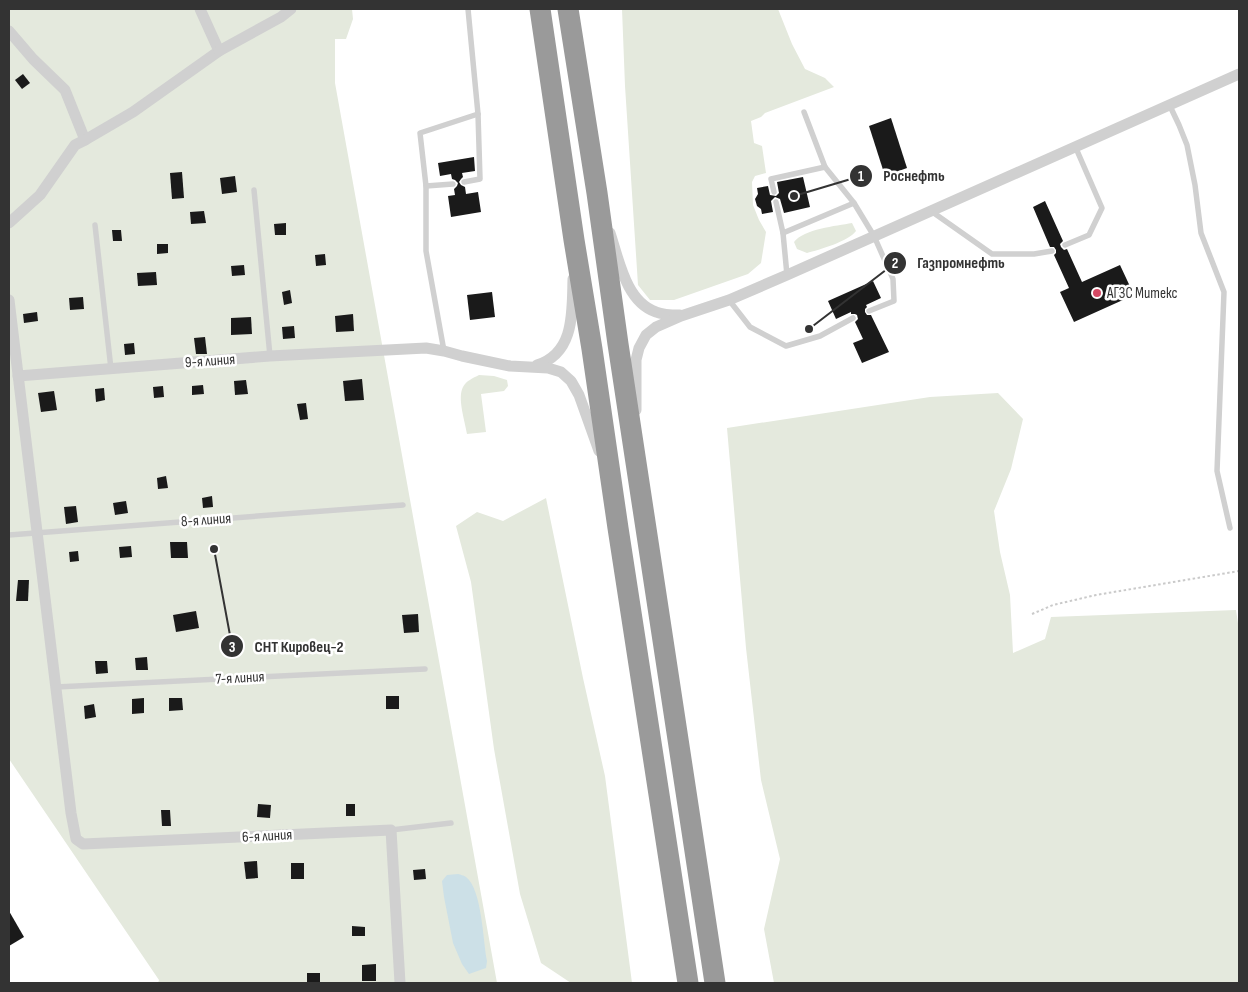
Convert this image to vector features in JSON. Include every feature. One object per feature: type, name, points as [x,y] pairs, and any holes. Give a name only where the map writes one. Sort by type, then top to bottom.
[{"type":"highway","points":[[540,9],[688,983]]},
{"type":"highway","points":[[568,9],[715,983]]},
{"type":"street","points":[[200,9],[219,52]]},
{"type":"street","points":[[9,223],[40,195],[75,146],[133,112],[219,52],[291,9]]},
{"type":"street","points":[[9,31],[65,90],[85,140]]},
{"type":"street","points":[[635,454],[636,360],[646,335],[656,327],[729,300],[1239,74]]},
{"type":"street","points":[[597,193],[628,286],[633,294],[638,301],[657,313],[682,316]]},
{"type":"street","points":[[528,368],[546,362],[562,347],[567,338],[571,319],[574,240]]},
{"type":"street","points":[[9,300],[13,376],[56,687]]},
{"type":"street","name":"9-я линия","points":[[13,376],[270,356],[426,348],[510,366],[548,368],[561,372],[571,381],[611,482]]},
{"type":"street","name":"6-я линия","points":[[56,687],[71,813],[76,839],[83,844],[391,830]]},
{"type":"street","points":[[391,830],[400,983]]},
{"type":"lane","points":[[464,182],[480,179],[478,114],[468,9]]},
{"type":"lane","points":[[1169,104],[1180,125],[1187,145],[1195,185],[1201,233],[1224,292],[1217,471],[1230,528]]},
{"type":"lane","points":[[804,112],[825,167],[854,204],[874,236],[893,279],[894,301],[869,311]]},
{"type":"lane","points":[[444,351],[426,251],[426,186],[420,133],[478,114]]},
{"type":"lane","points":[[1065,245],[1089,235],[1102,208],[1074,146]]},
{"type":"lane","points":[[774,192],[771,179],[825,167]]},
{"type":"lane","points":[[426,186],[453,184]]},
{"type":"lane","points":[[254,190],[270,356]]},
{"type":"lane","points":[[776,202],[783,232],[786,275]]},
{"type":"lane","points":[[783,232],[854,204]]},
{"type":"lane","points":[[931,211],[992,254],[1034,254],[1052,251]]},
{"type":"lane","points":[[95,225],[111,369]]},
{"type":"lane","points":[[729,300],[750,327],[786,346],[820,336],[853,318]]},
{"type":"lane","name":"8-я линия","points":[[9,534],[403,505]]},
{"type":"lane","name":"7-я линия","points":[[56,687],[425,669]]},
{"type":"lane","name":"6-я линия","points":[[391,830],[451,823]]},
{"type":"path","points":[[1032,614],[1053,605],[1096,595],[1239,571]]},
{"type":"shaded area","points":[[9,9],[352,9],[353,19],[346,39],[335,39],[335,83],[497,983],[158,983],[159,980],[9,759]]},
{"type":"shaded area","points":[[622,9],[778,9],[792,44],[805,69],[825,78],[834,87],[765,113],[751,121],[754,143],[762,146],[766,173],[755,176],[752,182],[753,205],[766,232],[761,263],[748,274],[674,300],[650,300],[638,285]]},
{"type":"shaded area","points":[[852,223],[856,231],[852,235],[841,242],[826,247],[807,253],[797,249],[794,242],[813,231]]},
{"type":"shaded area","points":[[479,375],[494,376],[507,380],[508,386],[504,391],[481,394],[486,432],[467,434],[461,403],[461,392],[466,383]]},
{"type":"shaded area","points":[[998,393],[1023,419],[1011,469],[994,511],[1000,552],[1010,595],[1013,653],[1045,639],[1051,617],[1236,610],[1239,630],[1239,983],[774,983],[764,929],[780,859],[761,780],[746,648],[727,428],[930,397]]},
{"type":"shaded area","points":[[546,498],[605,776],[632,983],[571,983],[541,963],[520,894],[494,749],[471,582],[456,526],[477,512],[503,521]]},
{"type":"shaded area","points":[[458,874],[466,877],[471,883],[479,904],[487,961],[486,968],[469,974],[462,964],[453,943],[442,881],[447,875]]},
{"type":"building","points":[[23,74],[30,83],[22,89],[15,80]]},
{"type":"building","points":[[891,118],[907,168],[885,176],[869,126]]},
{"type":"building","points":[[474,157],[475,171],[462,173],[463,177],[459,182],[465,187],[466,194],[478,192],[481,212],[451,217],[448,196],[455,195],[454,189],[458,183],[452,179],[451,174],[440,176],[438,163]]},
{"type":"building","points":[[182,172],[184,198],[172,199],[170,173]]},
{"type":"building","points":[[235,176],[237,192],[222,194],[220,178]]},
{"type":"building","points":[[803,177],[810,207],[784,213],[780,199],[775,197],[771,201],[773,212],[762,214],[755,199],[758,194],[757,188],[768,186],[770,195],[776,196],[779,193],[777,182]]},
{"type":"building","name":"АГЗС Митекс","points":[[1045,201],[1063,241],[1060,244],[1061,247],[1064,250],[1067,249],[1082,282],[1120,265],[1134,295],[1074,322],[1060,292],[1069,288],[1054,255],[1056,250],[1054,247],[1050,247],[1033,207]]},
{"type":"building","points":[[204,211],[206,223],[191,224],[190,212]]},
{"type":"building","points":[[286,223],[286,235],[275,235],[274,224]]},
{"type":"building","points":[[112,230],[121,230],[122,241],[113,241]]},
{"type":"building","points":[[157,244],[168,244],[168,253],[157,254]]},
{"type":"building","points":[[325,254],[326,265],[316,266],[315,255]]},
{"type":"building","points":[[244,265],[245,275],[232,276],[231,266]]},
{"type":"building","points":[[156,272],[157,285],[138,286],[137,273]]},
{"type":"building","points":[[873,281],[881,298],[866,305],[865,312],[867,315],[871,315],[889,352],[862,363],[853,343],[863,339],[855,322],[858,319],[857,315],[851,314],[851,312],[836,319],[828,301]]},
{"type":"building","points":[[290,290],[292,303],[284,305],[282,292]]},
{"type":"building","points":[[492,292],[495,317],[470,320],[467,295]]},
{"type":"building","points":[[83,297],[84,309],[70,310],[69,298]]},
{"type":"building","points":[[37,312],[38,321],[24,323],[23,314]]},
{"type":"building","points":[[353,314],[354,331],[336,332],[335,316]]},
{"type":"building","points":[[251,317],[252,334],[231,335],[231,318]]},
{"type":"building","points":[[294,326],[295,338],[283,339],[282,327]]},
{"type":"building","points":[[205,337],[207,354],[196,354],[194,338]]},
{"type":"building","points":[[134,343],[135,354],[125,355],[124,344]]},
{"type":"building","points":[[362,379],[364,400],[345,401],[343,381]]},
{"type":"building","points":[[246,380],[248,394],[235,395],[234,381]]},
{"type":"building","points":[[203,385],[204,394],[192,395],[192,386]]},
{"type":"building","points":[[163,386],[164,397],[154,398],[153,387]]},
{"type":"building","points":[[104,388],[105,400],[96,402],[95,389]]},
{"type":"building","points":[[54,391],[57,410],[41,412],[38,393]]},
{"type":"building","points":[[306,403],[308,419],[300,420],[297,404]]},
{"type":"building","points":[[166,476],[168,488],[158,489],[157,478]]},
{"type":"building","points":[[212,496],[213,507],[203,508],[202,498]]},
{"type":"building","points":[[126,501],[128,513],[115,515],[113,503]]},
{"type":"building","points":[[76,506],[78,522],[66,524],[64,507]]},
{"type":"building","points":[[170,542],[187,542],[188,558],[171,558]]},
{"type":"building","points":[[131,546],[132,557],[120,558],[119,547]]},
{"type":"building","points":[[78,551],[79,561],[70,562],[69,552]]},
{"type":"building","points":[[18,580],[29,580],[28,601],[16,601]]},
{"type":"building","points":[[196,611],[199,628],[176,632],[173,615]]},
{"type":"building","points":[[418,614],[419,632],[404,633],[402,615]]},
{"type":"building","points":[[147,657],[148,670],[136,670],[135,658]]},
{"type":"building","points":[[95,661],[107,661],[108,673],[96,674]]},
{"type":"building","points":[[386,696],[399,696],[399,709],[386,709]]},
{"type":"building","points":[[144,698],[144,713],[132,714],[132,699]]},
{"type":"building","points":[[169,698],[182,698],[183,710],[169,711]]},
{"type":"building","points":[[94,704],[96,717],[85,719],[84,706]]},
{"type":"building","points":[[258,804],[271,805],[270,818],[257,817]]},
{"type":"building","points":[[346,804],[355,804],[355,816],[346,816]]},
{"type":"building","points":[[161,810],[170,810],[171,826],[162,826]]},
{"type":"building","points":[[257,861],[258,878],[246,879],[244,862]]},
{"type":"building","points":[[291,863],[304,863],[304,879],[291,879]]},
{"type":"building","points":[[425,869],[426,879],[414,880],[413,870]]},
{"type":"building","points":[[9,911],[24,937],[9,946]]},
{"type":"building","points":[[352,926],[365,927],[365,936],[352,936]]},
{"type":"building","points":[[376,964],[376,981],[362,981],[362,965]]},
{"type":"building","points":[[307,973],[320,973],[320,983],[307,983]]},
{"type":"place","name":"Роснефть","points":[[794,196]]},
{"type":"place","name":"АГЗС Митекс","points":[[1097,293]]},
{"type":"place","name":"Газпромнефть","points":[[809,329]]},
{"type":"place","name":"СНТ Кировец-2","points":[[214,549]]}]
